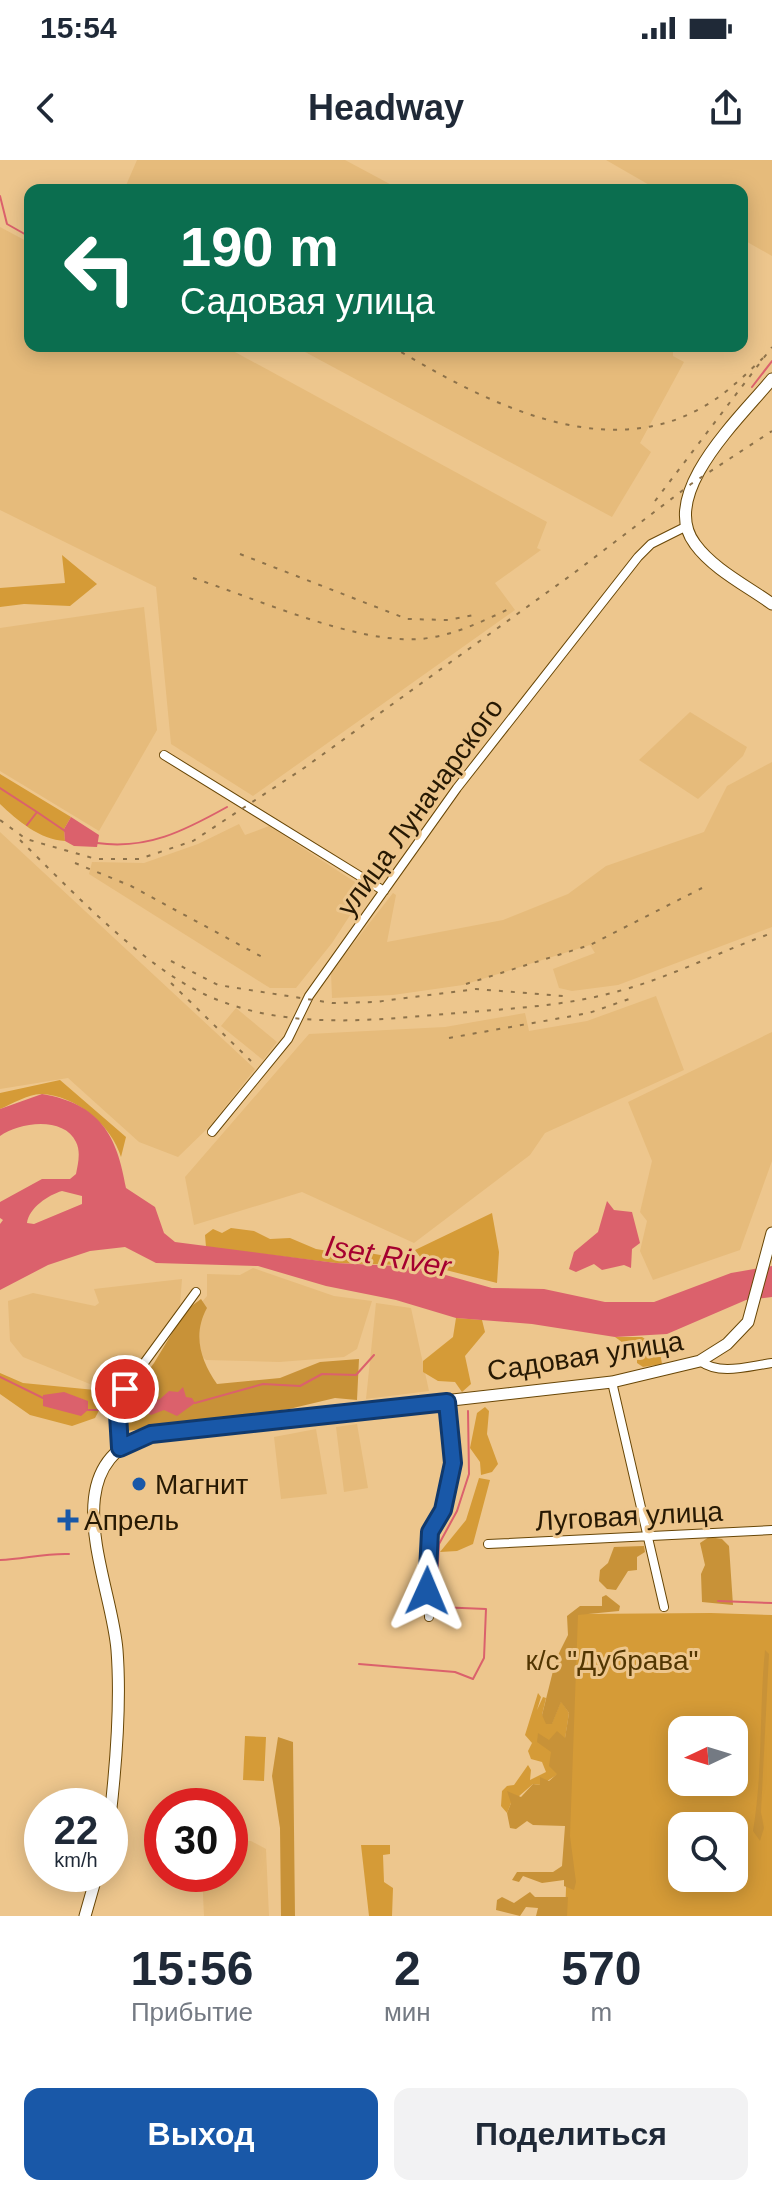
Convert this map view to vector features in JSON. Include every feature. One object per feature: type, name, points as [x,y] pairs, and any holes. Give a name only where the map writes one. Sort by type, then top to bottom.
[{"type":"main road","points":[[772,379],[691,484],[685,502],[685,527],[706,557],[772,604]]},
{"type":"main road","points":[[700,1361],[739,1332],[754,1308],[764,1256],[772,1233]]},
{"type":"main road","name":"Садовая улица","points":[[120,1448],[151,1434],[612,1382],[700,1361]]},
{"type":"main road","points":[[111,1788],[117,1654],[93,1538],[93,1510],[107,1464],[120,1448]]},
{"type":"main road","points":[[85,1916],[92,1892]]},
{"type":"street","name":"улица Луначарского","points":[[212,1132],[288,1039],[309,996],[457,788],[638,557],[651,544],[685,527]]},
{"type":"street","points":[[164,755],[384,891]]},
{"type":"street","points":[[120,1448],[118,1414],[125,1389],[196,1292]]},
{"type":"street","name":"Садовая улица","points":[[700,1361],[710,1369],[721,1370],[772,1363]]},
{"type":"street","points":[[612,1382],[664,1607]]},
{"type":"street","points":[[429,1617],[426,1557],[430,1532],[443,1510],[453,1463],[447,1402]]},
{"type":"street","name":"Луговая улица","points":[[488,1544],[772,1530]]},
{"type":"shaded area","points":[[137,160],[345,160],[390,184],[127,184]]},
{"type":"shaded area","points":[[606,160],[772,160],[772,256],[748,242],[748,184],[648,184]]},
{"type":"shaded area","points":[[0,227],[24,240],[24,352],[235,352],[547,522],[537,548],[541,550],[495,583],[515,610],[253,796],[171,744],[156,587],[0,510]]},
{"type":"shaded area","points":[[305,352],[673,352],[673,356],[684,362],[640,443],[651,452],[612,517]]},
{"type":"shaded area","points":[[144,607],[157,730],[99,831],[0,771],[0,628]]},
{"type":"shaded area","points":[[690,712],[747,747],[743,756],[698,799],[639,760]]},
{"type":"shaded area","points":[[772,762],[772,927],[618,985],[572,991],[559,988],[553,969],[595,953],[590,945],[463,985],[393,995],[332,998],[331,972],[393,893],[396,895],[387,942],[503,920],[568,894],[606,866],[704,832],[727,786]]},
{"type":"shaded area","points":[[71,817],[99,835],[97,847],[74,846],[65,841],[64,829]]},
{"type":"shaded area","points":[[239,824],[245,835],[269,826],[355,882],[358,903],[332,943],[296,988],[270,988],[89,874],[92,862],[144,863],[198,844]]},
{"type":"shaded area","points":[[0,832],[255,1069],[210,1126],[178,1157],[139,1142],[68,1078],[0,1089]]},
{"type":"shaded area","points":[[656,996],[684,1070],[545,1133],[530,1155],[414,1243],[302,1192],[194,1225],[185,1177],[309,1034],[445,1027],[525,1013],[529,1031],[587,1021]]},
{"type":"shaded area","points":[[236,1008],[277,1042],[263,1060],[221,1026]]},
{"type":"shaded area","points":[[772,1032],[772,1161],[740,1250],[653,1280],[640,1251],[647,1221],[640,1212],[652,1161],[628,1102]]},
{"type":"shaded area","points":[[42,1094],[78,1105],[92,1114],[111,1138],[126,1188],[155,1207],[164,1233],[175,1242],[336,1263],[417,1267],[492,1288],[544,1289],[605,1302],[654,1302],[731,1273],[772,1266],[772,1297],[746,1300],[667,1334],[615,1337],[532,1324],[456,1318],[258,1266],[156,1263],[125,1247],[90,1251],[48,1265],[0,1290],[0,1224],[3,1220],[0,1218],[0,1202],[42,1179],[70,1179],[76,1174],[79,1154],[70,1134],[52,1125],[18,1127],[0,1136],[0,1109]],"holes":[[[62,1191],[82,1196],[82,1204],[34,1224],[27,1223],[35,1207],[51,1196]]]},
{"type":"shaded area","points":[[607,1201],[614,1210],[632,1212],[640,1243],[632,1249],[631,1268],[624,1265],[602,1270],[594,1264],[576,1272],[569,1269],[574,1252],[598,1232]]},
{"type":"shaded area","points":[[253,1268],[334,1296],[372,1301],[357,1349],[344,1357],[279,1362],[206,1360],[175,1333],[207,1296],[207,1274],[240,1275]]},
{"type":"shaded area","points":[[182,1279],[180,1305],[117,1395],[23,1357],[10,1341],[8,1301],[33,1293],[95,1306],[99,1303],[94,1289]]},
{"type":"shaded area","points":[[201,1299],[207,1308],[200,1328],[200,1348],[217,1384],[280,1378],[320,1362],[359,1359],[357,1400],[335,1398],[289,1409],[127,1431],[121,1427],[126,1400],[154,1363],[186,1310]]},
{"type":"shaded area","points":[[376,1303],[411,1308],[429,1391],[366,1399]]},
{"type":"shaded area","points":[[183,1387],[186,1397],[192,1398],[195,1403],[177,1416],[164,1410],[151,1415],[131,1406],[160,1399],[169,1391],[178,1392]]},
{"type":"shaded area","points":[[64,1392],[88,1401],[88,1410],[81,1416],[43,1406],[43,1395]]},
{"type":"shaded area","points":[[357,1424],[368,1488],[344,1492],[336,1427]]},
{"type":"shaded area","points":[[316,1429],[327,1494],[281,1499],[274,1437]]},
{"type":"shaded area","points":[[709,1537],[722,1539],[729,1546],[733,1605],[702,1602],[701,1574],[705,1565],[700,1543]]},
{"type":"shaded area","points":[[644,1546],[645,1552],[637,1557],[637,1570],[628,1571],[616,1590],[607,1589],[599,1581],[600,1570],[608,1563],[614,1547]]},
{"type":"shaded area","points":[[606,1595],[620,1606],[619,1611],[578,1615],[570,1836],[576,1882],[574,1890],[564,1886],[564,1880],[542,1883],[523,1876],[519,1882],[512,1880],[517,1872],[553,1872],[562,1866],[565,1826],[533,1825],[527,1821],[516,1829],[510,1828],[507,1813],[511,1803],[507,1791],[521,1797],[533,1784],[540,1785],[540,1777],[549,1781],[557,1774],[549,1766],[551,1752],[537,1742],[538,1733],[549,1740],[557,1731],[565,1738],[569,1713],[561,1702],[552,1724],[546,1724],[542,1715],[556,1659],[568,1635],[567,1616],[580,1606],[602,1606],[602,1597]]},
{"type":"shaded area","points":[[765,1650],[769,1654],[761,1812],[764,1828],[760,1841],[753,1831]]},
{"type":"shaded area","points":[[278,1737],[293,1742],[295,1916],[281,1916],[280,1828],[272,1776]]},
{"type":"shaded area","points":[[248,1841],[266,1849],[269,1916],[204,1916],[203,1892],[248,1892]]},
{"type":"shaded area","points":[[530,1892],[535,1897],[568,1897],[567,1916],[536,1916],[538,1908],[526,1907],[520,1916],[496,1910],[497,1900],[502,1897],[514,1903]]},
{"type":"green space","points":[[62,555],[97,584],[70,606],[24,604],[0,607],[0,588],[65,583]]},
{"type":"green space","points":[[0,774],[71,817],[64,829],[65,841],[38,833],[0,804]]},
{"type":"green space","points":[[60,1080],[126,1137],[121,1157],[110,1134],[101,1124],[91,1114],[67,1100],[36,1094],[0,1109],[0,1093]]},
{"type":"green space","points":[[492,1213],[499,1252],[497,1283],[426,1265],[415,1250]]},
{"type":"green space","points":[[231,1228],[254,1231],[270,1239],[290,1238],[316,1249],[391,1257],[400,1265],[336,1263],[206,1247],[205,1235],[213,1229],[222,1233]]},
{"type":"green space","points":[[456,1318],[482,1320],[485,1332],[465,1356],[471,1384],[462,1392],[455,1382],[438,1381],[423,1372],[423,1361],[453,1337]]},
{"type":"green space","points":[[615,1337],[642,1337],[659,1347],[662,1364],[643,1367],[637,1363],[637,1353]]},
{"type":"green space","points":[[0,1373],[23,1383],[95,1390],[103,1403],[95,1418],[72,1426],[30,1415],[0,1394]]},
{"type":"green space","points":[[485,1407],[489,1411],[487,1434],[498,1464],[492,1472],[481,1475],[480,1462],[470,1448],[477,1413]]},
{"type":"green space","points":[[479,1478],[490,1480],[473,1544],[457,1551],[440,1552],[466,1520]]},
{"type":"green space","name":"к/с \"Дубрава\"","points":[[576,1614],[772,1615],[772,1916],[565,1916]]},
{"type":"green space","points":[[538,1693],[541,1697],[537,1710],[543,1697],[546,1698],[542,1715],[552,1723],[561,1701],[569,1713],[565,1739],[551,1752],[558,1774],[541,1785],[533,1784],[511,1803],[507,1813],[501,1806],[502,1791],[514,1785],[528,1765],[530,1780],[546,1772],[542,1762],[531,1759],[528,1751],[532,1743],[525,1735]]},
{"type":"green space","points":[[245,1736],[266,1737],[264,1781],[243,1780]]},
{"type":"green space","points":[[361,1845],[390,1845],[390,1854],[383,1855],[384,1882],[393,1888],[392,1916],[369,1916]]},
{"type":"waterway","points":[[0,196],[7,224],[24,234]]},
{"type":"waterway","points":[[752,387],[772,361]]},
{"type":"waterway","points":[[0,788],[37,812],[27,825]]},
{"type":"waterway","points":[[97,843],[132,844],[165,837],[227,807]]},
{"type":"waterway","points":[[37,812],[65,831]]},
{"type":"waterway","points":[[195,1403],[263,1384],[300,1386],[322,1374],[356,1375],[374,1355]]},
{"type":"waterway","points":[[0,1377],[43,1398]]},
{"type":"waterway","points":[[88,1410],[108,1410]]},
{"type":"waterway","points":[[359,1664],[455,1672],[473,1679],[484,1658],[486,1609],[438,1607],[436,1599],[439,1544],[457,1511],[469,1474],[468,1411]]},
{"type":"waterway","points":[[0,1560],[69,1554]]},
{"type":"waterway","points":[[718,1601],[772,1603]]},
{"type":"railway","points":[[655,501],[772,347]]},
{"type":"railway","points":[[401,352],[462,386],[541,418],[581,427],[622,430],[662,424],[701,408],[741,379],[763,358]]},
{"type":"railway","points":[[0,820],[26,839],[96,859],[139,859],[193,841],[304,768],[574,573],[691,484],[772,431]]},
{"type":"railway","points":[[240,554],[407,619],[448,620],[479,614]]},
{"type":"railway","points":[[193,578],[336,627],[394,639],[445,635],[513,607]]},
{"type":"railway","points":[[20,840],[108,925],[157,965],[206,995],[270,1015],[369,1020],[582,1000],[658,979],[772,933]]},
{"type":"railway","points":[[75,863],[131,886],[264,958]]},
{"type":"railway","points":[[466,984],[590,945],[702,888]]},
{"type":"railway","points":[[171,961],[218,985],[332,1003],[375,1002],[476,989],[563,996]]},
{"type":"railway","points":[[171,983],[251,1061]]},
{"type":"railway","points":[[449,1038],[589,1013],[629,999]]},
{"type":"place","name":"Магнит","points":[[139,1484]]},
{"type":"place","name":"Апрель","points":[[68,1520]]},
{"type":"route","points":[[125,1389],[118,1414],[120,1448],[134,1439],[151,1434],[447,1402],[453,1463],[443,1510],[430,1532],[426,1557],[427,1591]]},
{"type":"water label","name":"Iset River","points":[[388,1256]]}]
